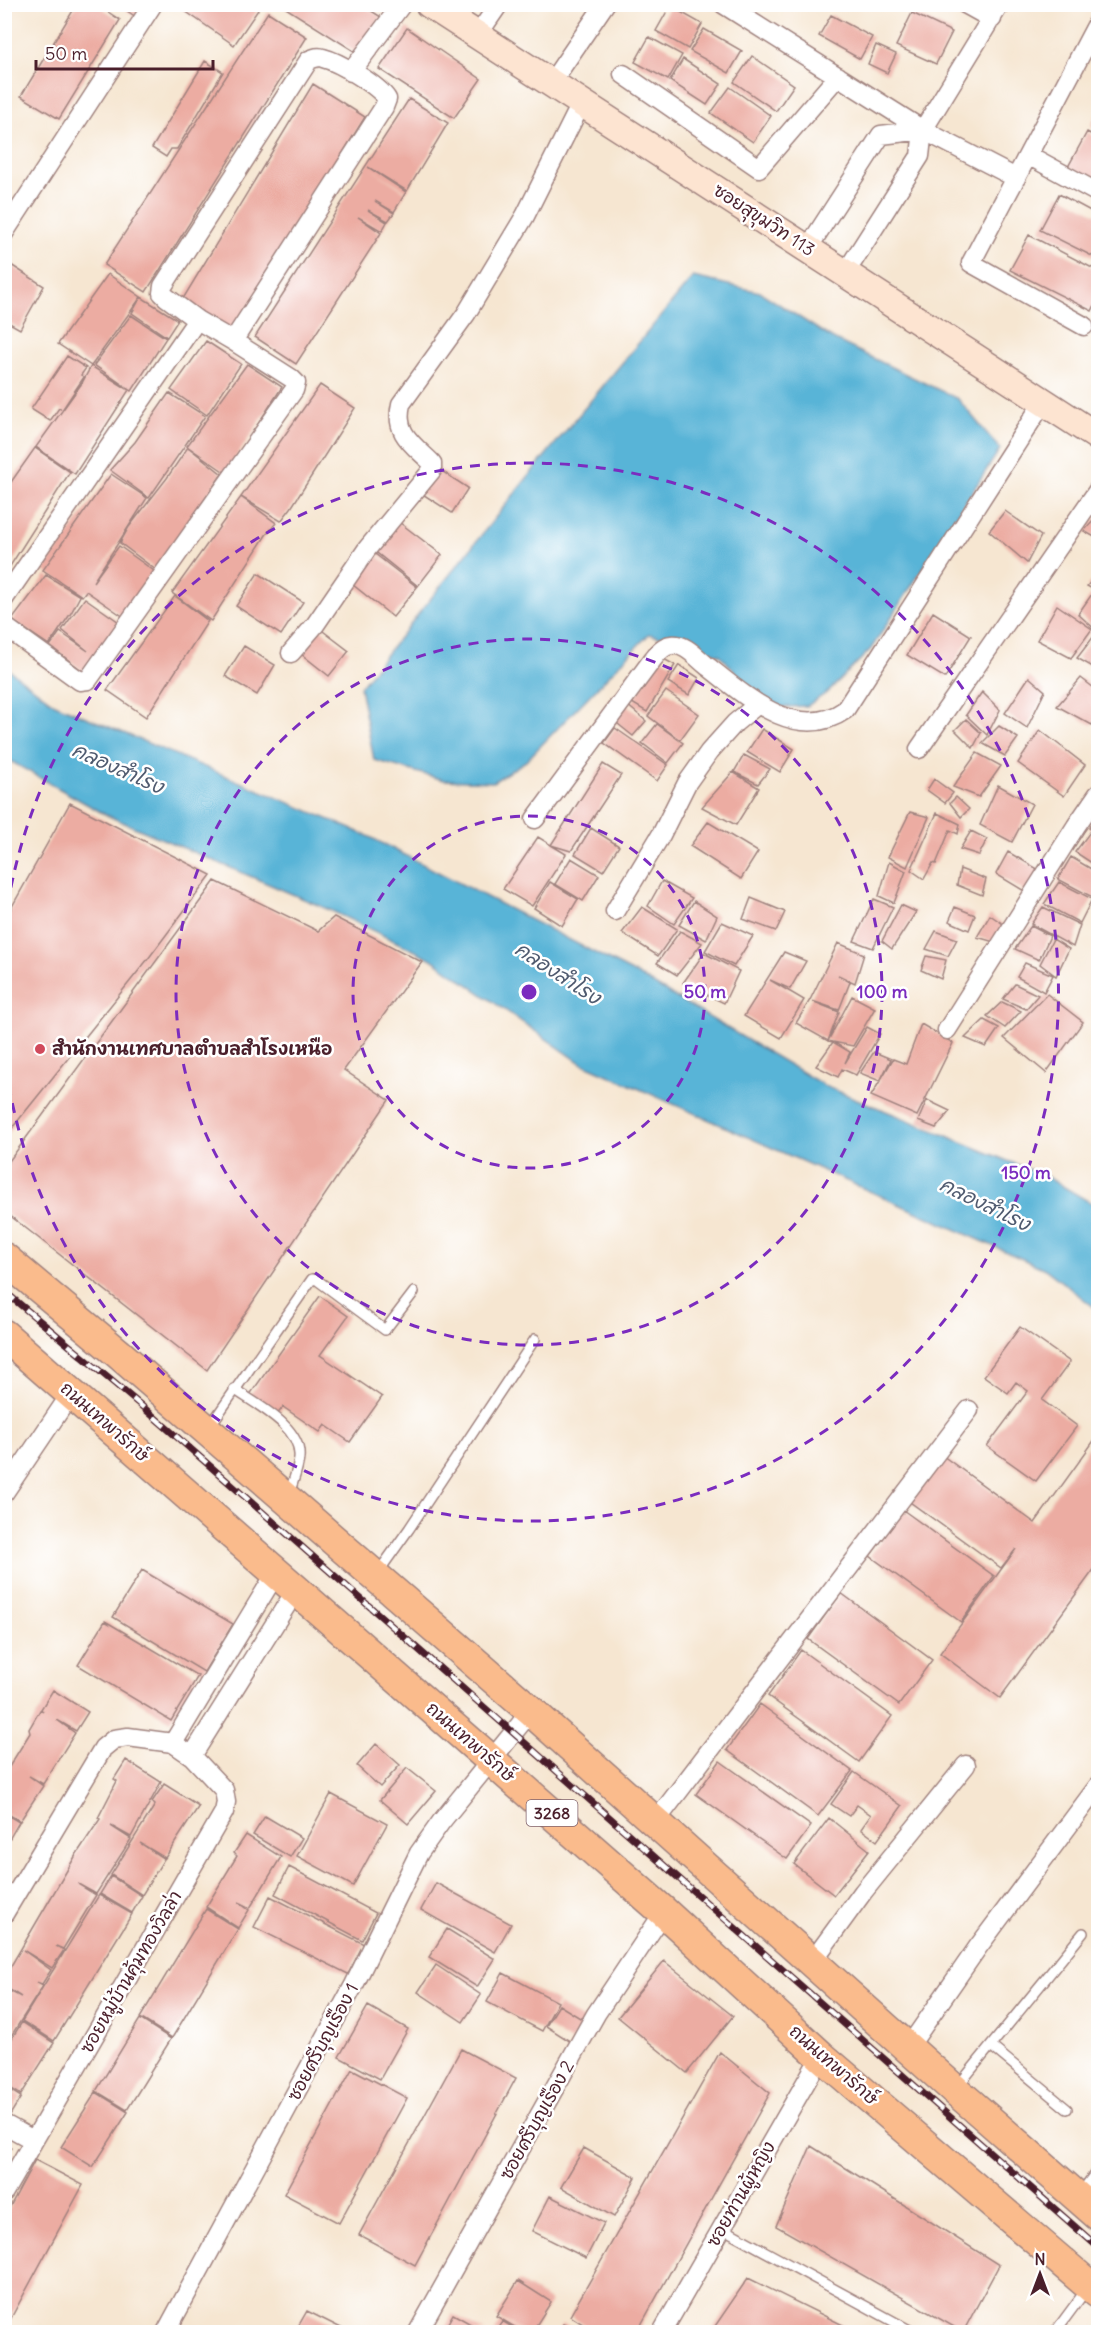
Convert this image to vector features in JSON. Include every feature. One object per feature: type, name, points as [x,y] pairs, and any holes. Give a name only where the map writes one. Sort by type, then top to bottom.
[{"type":"main road","name":"ซอยสุขุมวิท 113","points":[[429,4],[1098,437]]},
{"type":"main road","points":[[4,1258],[207,1430],[531,1711],[955,2090],[1093,2198]]},
{"type":"main road","name":"ถนนเทพารักษ์","points":[[4,1335],[72,1392],[664,1912],[821,2056],[1094,2289]]},
{"type":"street","points":[[4,233],[153,4]]},
{"type":"street","points":[[351,72],[402,4]]},
{"type":"street","points":[[477,36],[499,4]]},
{"type":"street","points":[[551,83],[605,4]]},
{"type":"street","points":[[723,4],[922,130],[1016,178]]},
{"type":"street","points":[[846,272],[920,156],[922,130],[996,12],[964,4]]},
{"type":"street","points":[[1084,326],[971,263],[1028,155],[1091,55],[1098,22]]},
{"type":"street","points":[[4,626],[80,681],[88,680],[294,390],[296,383],[291,378],[198,320],[162,293],[163,286],[309,60],[322,57],[351,72],[383,93],[387,99],[233,341]]},
{"type":"street","points":[[623,74],[759,168],[838,76]]},
{"type":"street","points":[[291,653],[315,625],[367,549],[432,470],[432,463],[402,434],[399,414],[401,404],[466,314],[525,216],[582,102]]},
{"type":"street","points":[[808,248],[881,135],[922,130]]},
{"type":"street","points":[[1028,155],[1098,193]]},
{"type":"street","points":[[4,599],[198,320]]},
{"type":"street","points":[[535,819],[662,648],[670,645],[686,649],[758,705],[782,717],[803,722],[820,722],[834,718],[845,710],[1044,401]]},
{"type":"street","points":[[919,749],[1098,490]]},
{"type":"street","points":[[615,911],[661,835],[687,783],[709,752],[735,723],[758,705]]},
{"type":"street","points":[[947,1030],[1098,794]]},
{"type":"street","points":[[4,1493],[72,1392]]},
{"type":"street","points":[[656,1821],[969,1410]]},
{"type":"street","points":[[173,1743],[286,1581]]},
{"type":"street","points":[[192,1756],[286,1581]]},
{"type":"street","name":"ซอยศรีบุญเรือง 1","points":[[166,2332],[354,1985],[420,1853],[441,1822],[531,1711]]},
{"type":"street","name":"ซอยหมู่บ้านคุ้มทองวิลล่า","points":[[4,1914],[103,1748],[114,1739],[128,1737],[173,1743],[192,1756],[224,1790],[226,1802],[224,1812],[4,2192]]},
{"type":"street","points":[[812,1962],[863,1892],[966,1765]]},
{"type":"street","points":[[908,2048],[978,1947],[1098,1786]]},
{"type":"street","name":"ซอยศรีบุญเรือง 2","points":[[418,2332],[596,2014],[664,1912]]},
{"type":"street","name":"ซอยท่านผู้หญิง","points":[[662,2332],[821,2056]]},
{"type":"street","points":[[4,2124],[33,2140]]},
{"type":"lane","points":[[207,1430],[312,1279],[317,1280],[385,1330],[414,1292]]},
{"type":"lane","points":[[375,1576],[409,1529],[535,1339]]},
{"type":"lane","points":[[234,1389],[288,1428],[296,1437],[299,1459],[288,1500]]},
{"type":"lane","points":[[955,2090],[1083,1933]]},
{"type":"lane","points":[[991,2046],[1067,2109]]},
{"type":"lane","points":[[722,2228],[913,2332]]},
{"type":"lane","points":[[1055,2332],[1094,2289]]},
{"type":"water","points":[[693,277],[760,292],[833,339],[958,399],[1000,449],[871,649],[828,692],[807,706],[768,708],[720,655],[649,634],[526,761],[493,782],[444,780],[374,760],[360,687],[531,473]]},
{"type":"water","name":"คลองสำโรง","points":[[5,667],[55,704],[368,836],[636,974],[825,1086],[1047,1177],[1098,1207],[1098,1310],[1045,1269],[581,1063],[430,958],[332,911],[106,815],[5,758]]},
{"type":"building","points":[[77,4],[96,4],[120,20],[59,119],[21,96]]},
{"type":"building","points":[[117,4],[144,4],[136,17]]},
{"type":"building","points":[[175,4],[262,4],[234,45]]},
{"type":"building","points":[[281,5],[362,5],[381,17],[357,53]]},
{"type":"building","points":[[670,6],[702,24],[688,49],[656,31]]},
{"type":"building","points":[[268,12],[307,37],[146,292],[104,265]]},
{"type":"building","points":[[912,13],[952,32],[936,64],[896,46]]},
{"type":"building","points":[[831,15],[872,37],[860,59],[819,36]]},
{"type":"building","points":[[407,28],[481,79],[454,118],[379,69]]},
{"type":"building","points":[[704,29],[742,51],[729,73],[690,51]]},
{"type":"building","points":[[649,37],[682,55],[668,80],[635,62]]},
{"type":"building","points":[[876,45],[896,54],[887,73],[868,64]]},
{"type":"building","points":[[752,56],[794,85],[776,111],[734,82]]},
{"type":"building","points":[[683,59],[721,84],[707,105],[670,81]]},
{"type":"building","points":[[205,61],[223,72],[177,149],[171,149],[166,157],[152,148]]},
{"type":"building","points":[[313,84],[365,117],[231,334],[181,302]]},
{"type":"building","points":[[730,87],[771,116],[753,142],[711,113]]},
{"type":"building","points":[[409,99],[448,123],[407,191],[368,167],[406,192],[394,212],[375,201],[394,213],[388,221],[368,210],[387,222],[382,231],[358,217],[381,233],[296,364],[255,337]]},
{"type":"building","points":[[1098,111],[1098,130],[1091,126]]},
{"type":"building","points":[[1087,132],[1098,138],[1098,183],[1068,167]]},
{"type":"building","points":[[1059,194],[1098,215],[1098,259],[1040,230]]},
{"type":"building","points":[[1029,235],[1098,271],[1098,299],[1092,311],[1010,270]]},
{"type":"building","points":[[11,265],[44,286],[20,329],[4,320],[4,275]]},
{"type":"building","points":[[108,274],[141,297],[91,366],[58,344]]},
{"type":"building","points":[[141,297],[178,320],[167,337],[132,313]]},
{"type":"building","points":[[131,315],[166,338],[132,391],[94,365]]},
{"type":"building","points":[[206,341],[241,364],[207,415],[171,390]]},
{"type":"building","points":[[67,356],[86,368],[81,375],[84,377],[62,410],[59,408],[50,421],[31,409]]},
{"type":"building","points":[[247,364],[282,387],[226,473],[187,446]]},
{"type":"building","points":[[91,366],[129,390],[75,474],[36,447],[82,383]]},
{"type":"building","points":[[320,385],[355,408],[281,521],[241,497]]},
{"type":"building","points":[[169,393],[205,416],[149,498],[110,470],[135,442]]},
{"type":"building","points":[[188,447],[222,474],[156,570],[120,543],[129,527]]},
{"type":"building","points":[[35,448],[70,472],[7,571],[4,569],[4,492]]},
{"type":"building","points":[[437,468],[468,488],[452,513],[421,493]]},
{"type":"building","points":[[111,474],[147,498],[93,582],[119,546],[154,571],[124,617],[86,591],[82,596],[43,570]]},
{"type":"building","points":[[241,497],[276,523],[211,621],[172,593]]},
{"type":"building","points":[[1005,511],[1041,536],[1027,563],[989,531]]},
{"type":"building","points":[[1096,518],[1098,520],[1098,539],[1084,531]]},
{"type":"building","points":[[395,519],[442,555],[418,586],[372,549]]},
{"type":"building","points":[[370,550],[417,587],[393,617],[347,580]]},
{"type":"building","points":[[258,573],[303,602],[281,635],[236,606]]},
{"type":"building","points":[[1098,574],[1098,592],[1087,586]]},
{"type":"building","points":[[46,575],[80,596],[49,645],[12,620]]},
{"type":"building","points":[[1092,594],[1098,599],[1098,627],[1096,630],[1078,614]]},
{"type":"building","points":[[175,596],[208,621],[146,717],[107,690]]},
{"type":"building","points":[[85,598],[119,622],[83,671],[50,646],[60,632],[88,651],[62,630]]},
{"type":"building","points":[[1057,605],[1092,629],[1071,658],[1037,640]]},
{"type":"building","points":[[933,612],[971,636],[945,678],[907,655]]},
{"type":"building","points":[[319,628],[349,651],[329,676],[300,653]]},
{"type":"building","points":[[1098,631],[1098,670],[1077,658]]},
{"type":"building","points":[[244,646],[275,665],[257,695],[225,676]]},
{"type":"building","points":[[660,657],[675,665],[647,712],[632,703]]},
{"type":"building","points":[[679,665],[699,678],[689,695],[668,682]]},
{"type":"building","points":[[1029,677],[1045,691],[1027,728],[1005,713]]},
{"type":"building","points":[[1081,678],[1098,691],[1098,717],[1092,725],[1057,706]]},
{"type":"building","points":[[666,691],[699,714],[680,740],[648,716]]},
{"type":"building","points":[[982,692],[1000,710],[987,735],[966,715]]},
{"type":"building","points":[[626,704],[646,721],[633,736],[613,720]]},
{"type":"building","points":[[966,719],[981,733],[973,748],[955,730]]},
{"type":"building","points":[[657,724],[683,743],[668,763],[642,743]]},
{"type":"building","points":[[999,726],[1018,738],[1005,756],[982,743]]},
{"type":"building","points":[[615,728],[668,765],[657,781],[604,743]]},
{"type":"building","points":[[762,729],[794,749],[780,772],[747,752]]},
{"type":"building","points":[[1040,730],[1085,765],[1064,796],[1018,763]]},
{"type":"building","points":[[977,753],[1001,766],[979,797],[953,787]]},
{"type":"building","points":[[744,755],[770,769],[758,784],[734,772]]},
{"type":"building","points":[[603,764],[621,775],[571,851],[551,845]]},
{"type":"building","points":[[733,772],[759,788],[736,825],[702,807]]},
{"type":"building","points":[[934,779],[953,793],[945,803],[927,790]]},
{"type":"building","points":[[998,785],[1032,804],[1012,842],[980,825]]},
{"type":"building","points":[[956,797],[969,809],[961,817],[950,803]]},
{"type":"building","name":"สำนักงานเทศบาลตำบลสำโรงเหนือ","points":[[70,803],[211,875],[148,959],[4,1138],[4,921]]},
{"type":"building","points":[[910,812],[929,817],[907,867],[888,857]]},
{"type":"building","points":[[937,813],[960,824],[958,834],[950,830],[936,864],[933,863],[924,879],[911,870]]},
{"type":"building","points":[[1098,814],[1098,834],[1089,828]]},
{"type":"building","points":[[708,822],[758,852],[741,879],[690,846]]},
{"type":"building","points":[[591,828],[619,846],[603,871],[575,854]]},
{"type":"building","points":[[971,831],[987,839],[979,855],[960,849]]},
{"type":"building","points":[[1090,832],[1098,838],[1098,867],[1075,852]]},
{"type":"building","points":[[538,837],[566,854],[532,906],[503,889]]},
{"type":"building","points":[[1008,852],[1041,871],[1026,892],[996,874]]},
{"type":"building","points":[[1071,857],[1098,873],[1096,899],[1058,879]]},
{"type":"building","points":[[571,858],[599,875],[583,901],[555,884]]},
{"type":"building","points":[[889,862],[906,871],[894,903],[879,896]]},
{"type":"building","points":[[960,869],[986,879],[982,895],[957,885]]},
{"type":"building","points":[[215,881],[318,931],[334,917],[422,962],[344,1070],[389,1100],[207,1370],[4,1211],[4,1168]]},
{"type":"building","points":[[662,881],[692,898],[674,924],[648,906]]},
{"type":"building","points":[[550,882],[578,899],[562,926],[534,908]]},
{"type":"building","points":[[1059,882],[1092,899],[1080,923],[1044,904]]},
{"type":"building","points":[[751,898],[785,912],[776,931],[743,919]]},
{"type":"building","points":[[874,899],[893,907],[873,948],[854,941]]},
{"type":"building","points":[[694,901],[717,916],[706,940],[679,925]]},
{"type":"building","points":[[901,905],[916,912],[892,949],[882,941]]},
{"type":"building","points":[[642,907],[677,929],[658,956],[622,933]]},
{"type":"building","points":[[955,907],[975,915],[969,930],[949,921]]},
{"type":"building","points":[[1043,907],[1080,925],[1073,947],[1031,924]]},
{"type":"building","points":[[990,915],[1006,926],[994,942],[977,937]]},
{"type":"building","points":[[722,922],[753,936],[734,966],[705,951]]},
{"type":"building","points":[[1031,926],[1050,936],[1039,960],[1015,949]]},
{"type":"building","points":[[680,931],[702,943],[677,975],[657,963]]},
{"type":"building","points":[[936,931],[957,939],[948,956],[926,949]]},
{"type":"building","points":[[1053,939],[1069,949],[1056,976],[1040,964]]},
{"type":"building","points":[[838,943],[864,954],[855,983],[838,975],[850,982],[839,1010],[812,1001],[839,1012],[828,1041],[796,1023]]},
{"type":"building","points":[[784,952],[806,961],[790,989],[770,980],[804,1000],[781,1038],[744,1016]]},
{"type":"building","points":[[704,953],[739,971],[724,1003],[683,983]]},
{"type":"building","points":[[926,956],[946,960],[941,979],[921,970]]},
{"type":"building","points":[[1025,963],[1053,975],[1044,992],[1017,977]]},
{"type":"building","points":[[1015,984],[1038,995],[1026,1009],[1003,999]]},
{"type":"building","points":[[1047,994],[1083,1022],[1046,1073],[1004,1038]]},
{"type":"building","points":[[852,996],[875,1008],[853,1046],[828,1041]]},
{"type":"building","points":[[1002,1002],[1021,1011],[1005,1028],[987,1016]]},
{"type":"building","points":[[984,1020],[999,1028],[986,1047],[965,1038]]},
{"type":"building","points":[[921,1024],[953,1043],[917,1116],[871,1096],[893,1059],[906,1064]]},
{"type":"building","points":[[867,1027],[880,1034],[856,1075],[842,1069],[838,1077],[816,1066],[833,1042],[850,1052],[845,1063]]},
{"type":"building","points":[[874,1052],[891,1059],[880,1081],[860,1073]]},
{"type":"building","points":[[927,1100],[950,1111],[936,1128],[918,1121]]},
{"type":"building","points":[[320,1296],[348,1316],[320,1355],[382,1397],[350,1442],[325,1425],[320,1432],[283,1407],[277,1415],[249,1396]]},
{"type":"building","points":[[1020,1327],[1070,1362],[1042,1400],[1077,1426],[1036,1481],[987,1446],[1028,1391],[1016,1382],[1008,1393],[984,1376]]},
{"type":"building","points":[[1098,1435],[1098,1564],[1000,1698],[940,1653],[1016,1549],[1001,1568],[910,1502],[943,1456],[1035,1523]]},
{"type":"building","points":[[903,1510],[994,1576],[961,1622],[870,1556]]},
{"type":"building","points":[[142,1570],[233,1624],[204,1672],[113,1617]]},
{"type":"building","points":[[841,1593],[932,1660],[899,1705],[808,1639]]},
{"type":"building","points":[[105,1621],[198,1676],[171,1721],[78,1665]]},
{"type":"building","points":[[801,1650],[892,1716],[859,1762],[768,1696]]},
{"type":"building","points":[[53,1690],[88,1712],[76,1731],[57,1720],[75,1733],[43,1784],[29,1776],[43,1786],[20,1821],[4,1812],[4,1775],[30,1733],[29,1729],[40,1710],[43,1712],[41,1709]]},
{"type":"building","points":[[760,1704],[852,1771],[818,1816],[727,1750]]},
{"type":"building","points":[[376,1744],[400,1765],[380,1787],[357,1766]]},
{"type":"building","points":[[126,1760],[161,1782],[131,1837],[111,1826],[131,1839],[96,1894],[78,1884],[96,1895],[63,1949],[56,1946],[64,1950],[52,1968],[23,1950],[51,1970],[42,1984],[36,1982],[43,1986],[4,2047],[4,1988],[21,1997],[5,1987],[5,1976],[76,1855],[100,1819],[98,1818],[117,1781],[114,1779]]},
{"type":"building","points":[[720,1761],[811,1826],[787,1859],[696,1794]]},
{"type":"building","points":[[407,1768],[436,1791],[408,1824],[380,1800]]},
{"type":"building","points":[[854,1772],[902,1806],[877,1841],[861,1829],[871,1815],[857,1805],[849,1816],[831,1804]]},
{"type":"building","points":[[164,1784],[199,1806],[165,1858],[140,1843],[164,1859],[142,1895],[111,1875],[155,1805],[152,1802]]},
{"type":"building","points":[[331,1794],[387,1824],[353,1886],[297,1856]]},
{"type":"building","points":[[4,1813],[19,1822],[4,1848]]},
{"type":"building","points":[[265,1816],[302,1838],[290,1857],[253,1835]]},
{"type":"building","points":[[829,1818],[869,1850],[834,1895],[794,1864]]},
{"type":"building","points":[[246,1835],[281,1857],[250,1908],[238,1902],[249,1910],[238,1928],[206,1907],[237,1856],[234,1853]]},
{"type":"building","points":[[289,1867],[376,1913],[362,1940],[275,1894]]},
{"type":"building","points":[[111,1876],[142,1896],[132,1913],[100,1894]]},
{"type":"building","points":[[436,1883],[511,1924],[495,1952],[421,1910]]},
{"type":"building","points":[[99,1895],[132,1914],[54,2041],[22,2021]]},
{"type":"building","points":[[270,1896],[364,1944],[348,1974],[254,1927]]},
{"type":"building","points":[[206,1909],[238,1929],[172,2038],[140,2018]]},
{"type":"building","points":[[447,1929],[495,1959],[477,1987],[429,1957]]},
{"type":"building","points":[[664,1961],[733,2016],[687,2073],[618,2017]]},
{"type":"building","points":[[436,1965],[481,1995],[463,2022],[418,1992]]},
{"type":"building","points":[[503,1973],[558,2002],[542,2031],[487,2002]]},
{"type":"building","points":[[559,2005],[585,2021],[571,2042],[546,2026]]},
{"type":"building","points":[[368,2006],[408,2029],[380,2079],[339,2057]]},
{"type":"building","points":[[140,2019],[171,2039],[127,2110],[96,2091]]},
{"type":"building","points":[[22,2022],[54,2043],[21,2095],[4,2084],[4,2051]]},
{"type":"building","points":[[461,2049],[516,2078],[415,2265],[359,2235]]},
{"type":"building","points":[[720,2052],[770,2093],[637,2332],[595,2332],[570,2316]]},
{"type":"building","points":[[352,2069],[407,2098],[339,2223],[284,2194]]},
{"type":"building","points":[[4,2086],[21,2097],[10,2115],[4,2111]]},
{"type":"building","points":[[96,2092],[128,2112],[93,2167],[61,2147]]},
{"type":"building","points":[[5,2144],[11,2148],[5,2161]]},
{"type":"building","points":[[811,2146],[999,2265],[963,2332],[776,2226]]},
{"type":"building","points":[[584,2148],[636,2177],[614,2217],[561,2187]]},
{"type":"building","points":[[35,2160],[83,2185],[4,2331],[4,2218]]},
{"type":"building","points":[[550,2196],[604,2223],[586,2258],[532,2231]]},
{"type":"building","points":[[748,2278],[857,2332],[711,2332]]},
{"type":"building","points":[[518,2281],[551,2302],[532,2332],[523,2332],[496,2316]]},
{"type":"building","points":[[307,2311],[349,2332],[295,2332]]},
{"type":"building","points":[[453,2314],[485,2332],[443,2332]]},
{"type":"building","points":[[502,2321],[520,2332],[494,2332]]},
{"type":"building","points":[[563,2324],[578,2331],[558,2332]]},
{"type":"railway","points":[[4,1291],[144,1408],[1098,2247]]},
{"type":"place","name":"สำนักงานเทศบาลตำบลสำโรงเหนือ","points":[[40,1049]]}]
